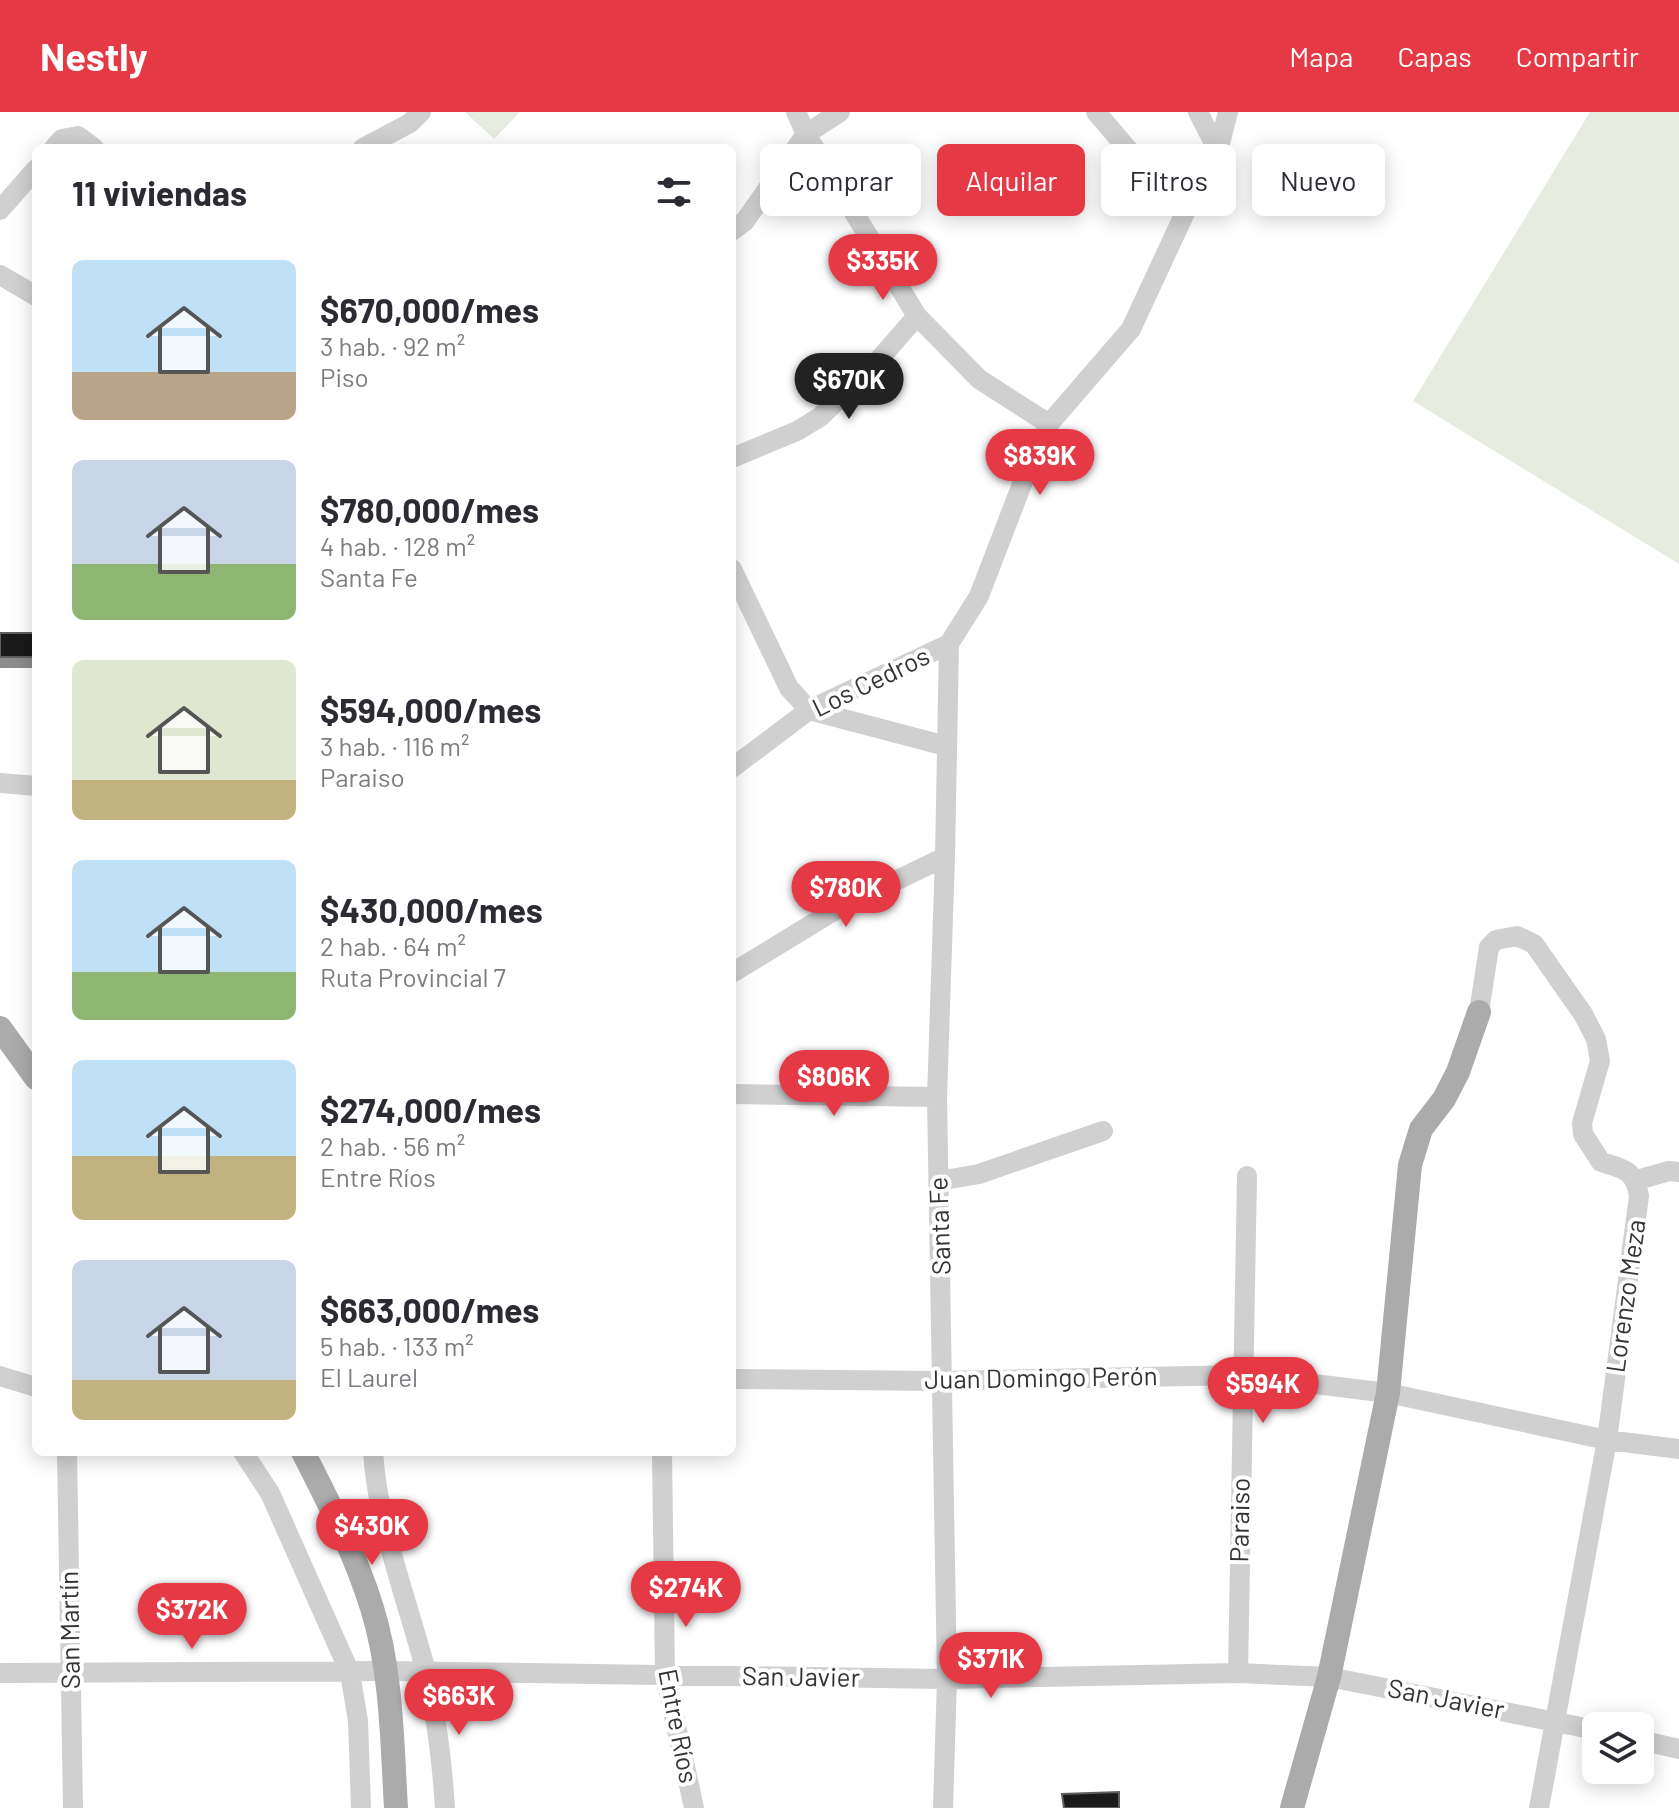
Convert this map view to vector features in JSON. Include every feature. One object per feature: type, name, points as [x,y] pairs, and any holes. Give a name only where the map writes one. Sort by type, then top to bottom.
[{"type":"main road","points":[[1292,1808],[1329,1677],[1388,1393],[1410,1165],[1421,1129],[1444,1099],[1458,1072],[1479,1012]]},
{"type":"main road","points":[[0,1028],[32,1072]]},
{"type":"main road","points":[[305,1456],[341,1527],[372,1609],[385,1671],[396,1808]]},
{"type":"street","points":[[371,144],[410,123],[421,112]]},
{"type":"street","points":[[796,112],[806,134],[917,316],[979,379],[1049,424]]},
{"type":"street","points":[[736,228],[745,221],[806,134],[840,112]]},
{"type":"street","points":[[1096,112],[1123,144]]},
{"type":"street","points":[[1198,112],[1214,144]]},
{"type":"street","name":"Los Cedros","points":[[1220,144],[1228,112]]},
{"type":"street","points":[[58,144],[62,139],[78,136],[89,144]]},
{"type":"street","points":[[0,210],[32,174]]},
{"type":"street","name":"Los Cedros","points":[[736,765],[809,710],[949,644],[979,596],[1029,466],[1049,424],[1131,329],[1184,216]]},
{"type":"street","points":[[0,275],[32,294]]},
{"type":"street","points":[[736,456],[797,431],[820,417],[875,364],[917,316]]},
{"type":"street","points":[[736,577],[789,688],[809,710],[946,746]]},
{"type":"street","name":"Santa Fe","points":[[943,1808],[947,1679],[937,1097],[949,644]]},
{"type":"street","points":[[0,783],[32,786]]},
{"type":"street","points":[[736,971],[837,909],[945,857]]},
{"type":"street","name":"Lorenzo Meza","points":[[1479,1012],[1489,947],[1496,940],[1517,936],[1534,944],[1583,1014],[1596,1039],[1600,1061],[1582,1123],[1583,1134],[1601,1162],[1624,1169],[1637,1180],[1639,1196],[1607,1440],[1539,1808]]},
{"type":"street","points":[[736,1094],[937,1097]]},
{"type":"street","points":[[939,1181],[979,1174],[1103,1131]]},
{"type":"street","points":[[1637,1180],[1669,1171],[1679,1172]]},
{"type":"street","name":"Paraiso","points":[[1238,1673],[1247,1176]]},
{"type":"street","name":"Juan Domingo Perón","points":[[736,1379],[942,1381],[1242,1375],[1388,1393],[1607,1440],[1679,1449]]},
{"type":"street","points":[[0,1376],[32,1386]]},
{"type":"street","name":"San Martín","points":[[67,1456],[73,1808]]},
{"type":"street","points":[[246,1456],[270,1493],[350,1673],[358,1721],[361,1808]]},
{"type":"street","points":[[374,1456],[385,1533],[426,1671],[445,1808]]},
{"type":"street","name":"Entre Ríos","points":[[662,1456],[665,1675],[694,1808]]},
{"type":"street","name":"San Javier","points":[[0,1673],[426,1671],[947,1679],[1238,1673],[1329,1677],[1582,1727]]},
{"type":"street","points":[[1654,1743],[1679,1749]]},
{"type":"shaded area","points":[[465,112],[520,112],[494,139]]},
{"type":"shaded area","points":[[1590,112],[1679,112],[1679,564],[1413,401]]},
{"type":"building","points":[[0,633],[32,633],[32,657],[0,657]]},
{"type":"building","points":[[1119,1792],[1119,1808],[1064,1808],[1062,1794]]}]
